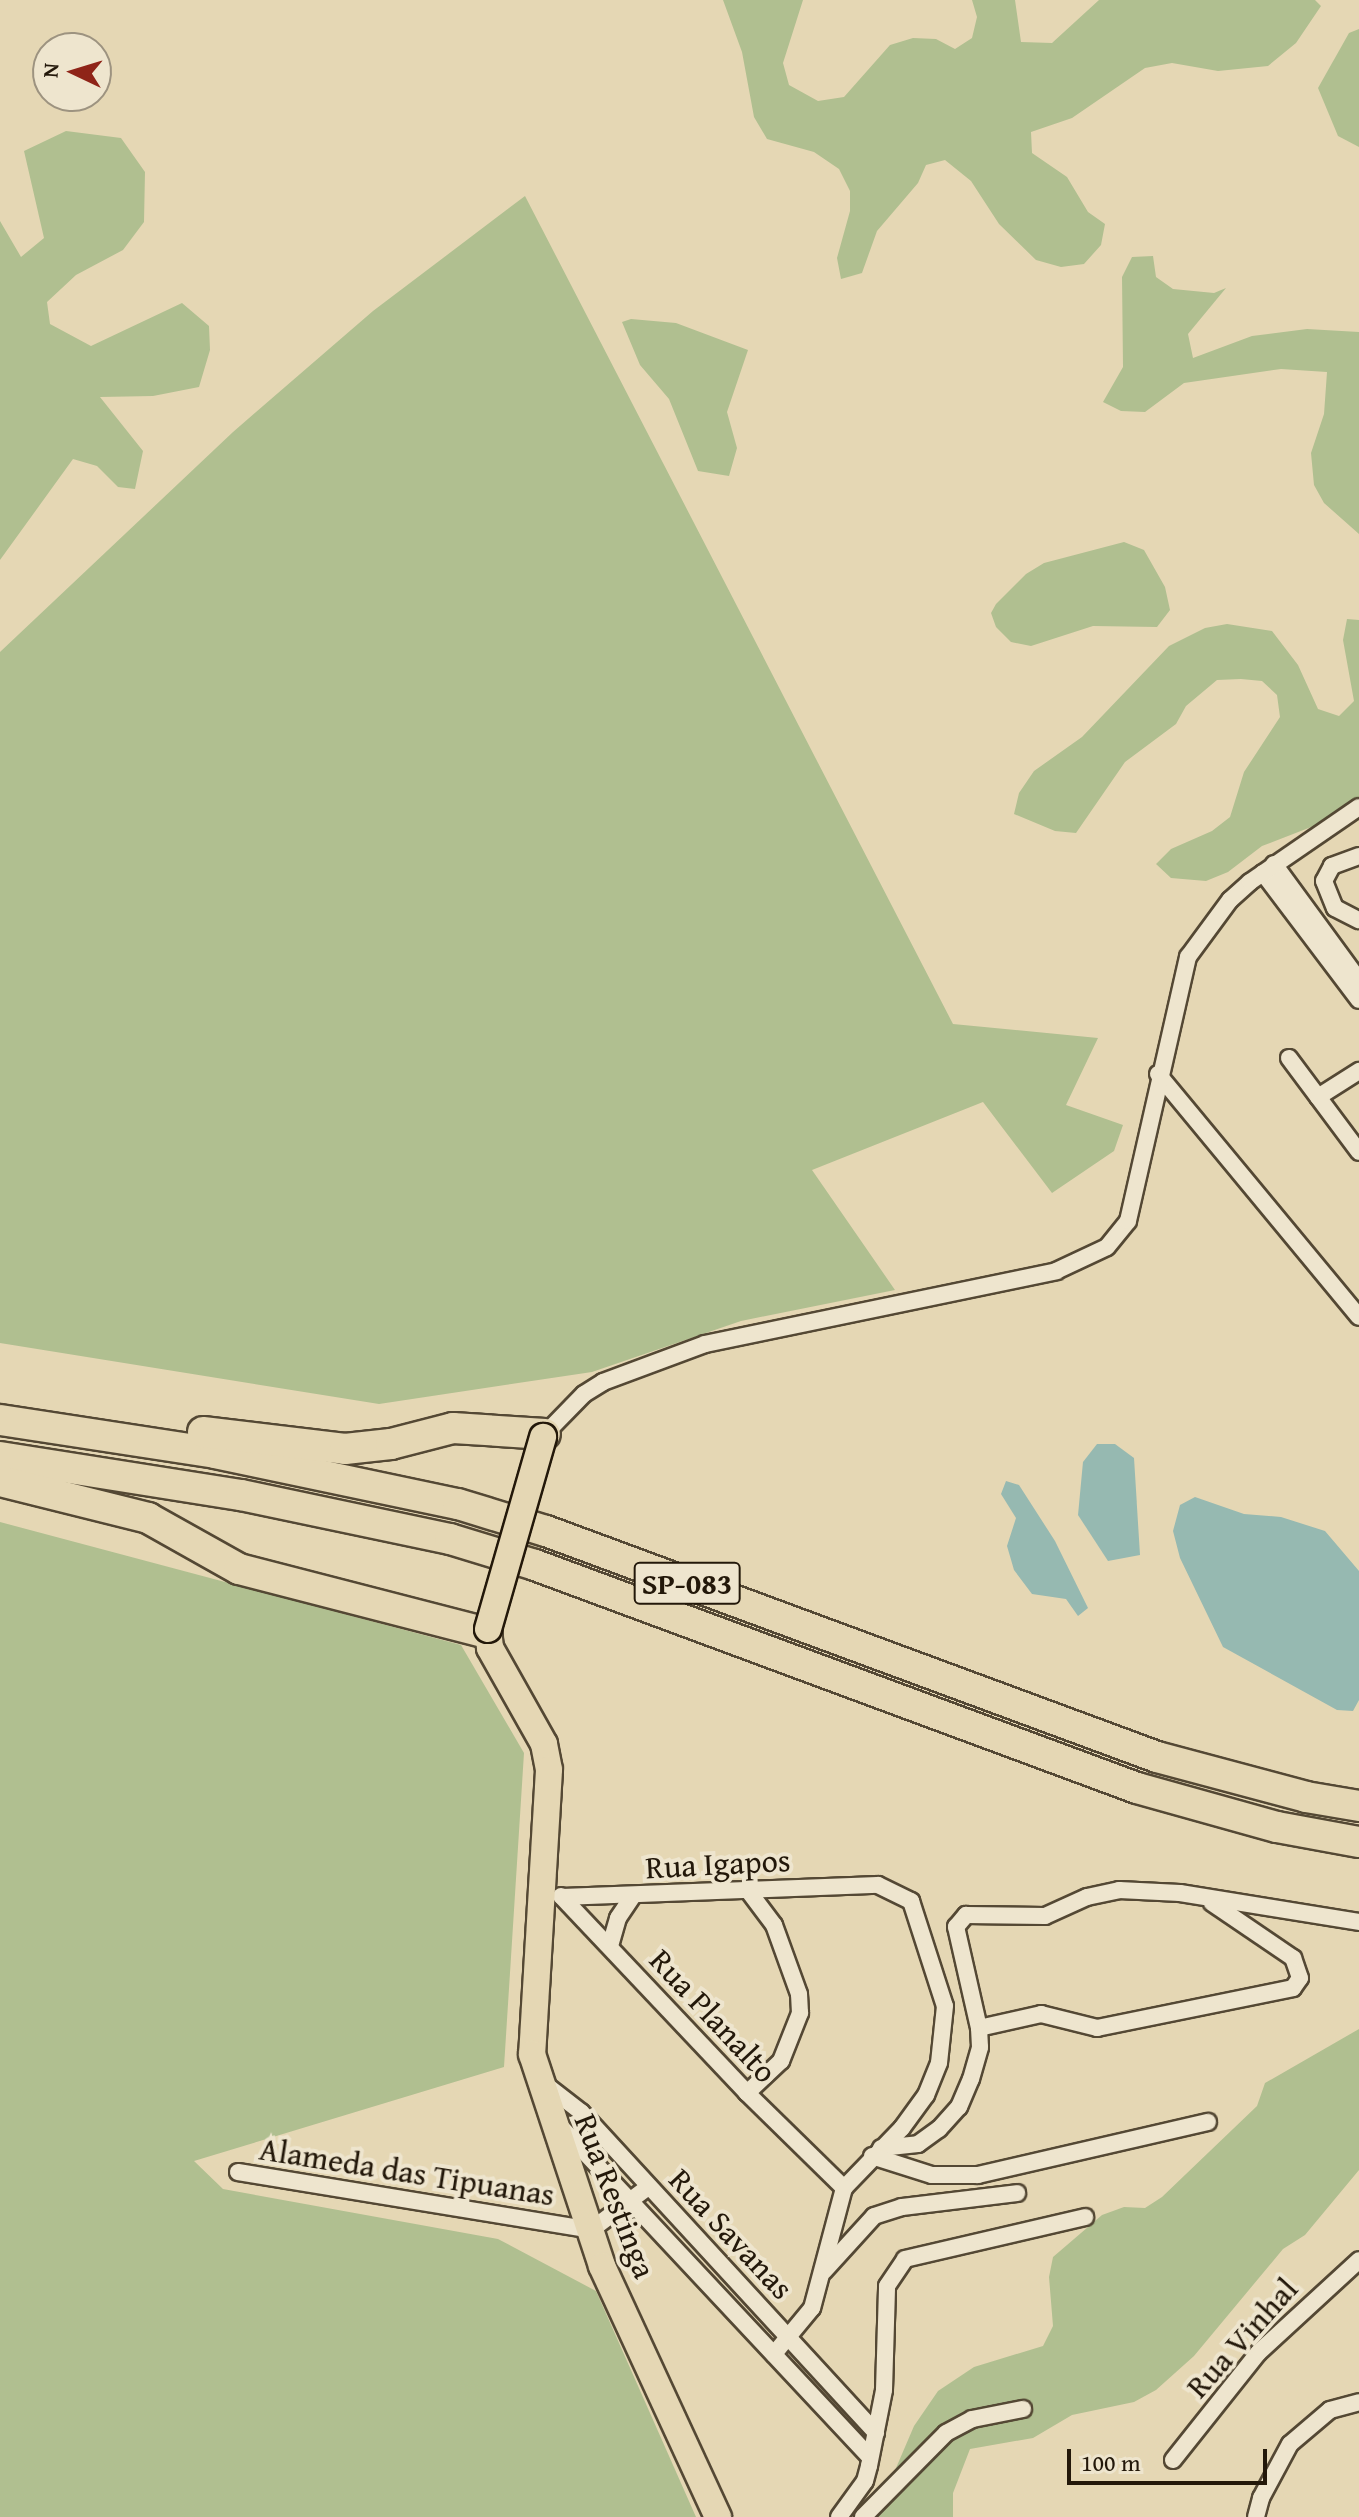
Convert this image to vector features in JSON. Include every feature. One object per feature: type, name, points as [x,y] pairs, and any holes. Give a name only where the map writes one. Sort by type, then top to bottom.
[{"type":"highway","points":[[0,1417],[345,1449],[391,1444],[453,1428],[544,1436]]},
{"type":"highway","name":"SP-083","points":[[0,1417],[291,1466],[458,1504],[561,1536],[1157,1757],[1306,1797],[1359,1806]]},
{"type":"highway","name":"SP-083","points":[[0,1457],[241,1495],[450,1539],[535,1565],[1137,1788],[1277,1827],[1359,1842]]},
{"type":"highway","points":[[0,1481],[148,1518],[239,1569],[488,1631]]},
{"type":"main road","points":[[488,1631],[544,1436]]},
{"type":"main road","name":"Rua Restinga","points":[[488,1631],[495,1660],[544,1744],[549,1770],[553,1888],[529,2036],[548,2114],[591,2230],[718,2517]]},
{"type":"street","points":[[544,1436],[584,1394],[603,1382],[705,1344],[1056,1271],[1107,1247],[1128,1221],[1158,1074],[1188,957],[1230,900],[1269,868],[1357,811]]},
{"type":"street","points":[[1359,856],[1332,866],[1324,881],[1335,908],[1359,920]]},
{"type":"street","points":[[1269,868],[1359,980]]},
{"type":"street","points":[[1269,868],[1359,1000]]},
{"type":"street","points":[[1289,1058],[1359,1152]]},
{"type":"street","points":[[1318,1097],[1359,1071]]},
{"type":"street","points":[[1158,1074],[1359,1317]]},
{"type":"street","name":"Rua Igapos","points":[[553,1888],[632,1897],[878,1885],[911,1901],[945,2006],[939,2063],[926,2095],[877,2152]]},
{"type":"street","name":"Rua Planalto","points":[[553,1888],[747,2093],[844,2188]]},
{"type":"street","points":[[747,1889],[774,1925],[799,1994],[800,2013],[781,2061],[747,2093]]},
{"type":"street","points":[[774,2354],[791,2339],[812,2308],[844,2188],[877,2152],[918,2144],[959,2107],[980,2047],[979,2028],[956,1927],[966,1915],[1045,1916],[1087,1897],[1119,1890],[1205,1899],[1359,1922]]},
{"type":"street","points":[[610,1946],[618,1918],[632,1897]]},
{"type":"street","points":[[979,2028],[1041,2014],[1097,2028],[1293,1988],[1300,1978],[1293,1958],[1205,1899]]},
{"type":"street","name":"Rua Savanas","points":[[540,2080],[581,2112],[876,2433]]},
{"type":"street","name":"Rua Savanas","points":[[548,2114],[870,2457]]},
{"type":"street","points":[[877,2152],[932,2175],[978,2175],[1208,2122]]},
{"type":"street","name":"Alameda das Tipuanas","points":[[238,2172],[591,2230],[648,2187]]},
{"type":"street","points":[[823,2272],[874,2216],[902,2207],[1017,2193]]},
{"type":"street","points":[[839,2517],[865,2481],[884,2390],[887,2286],[905,2259],[1085,2217]]},
{"type":"street","name":"Rua Vinhal","points":[[1173,2460],[1258,2353],[1359,2260]]},
{"type":"street","points":[[1256,2517],[1261,2498],[1290,2444],[1330,2410],[1359,2402]]},
{"type":"street","points":[[863,2517],[946,2433],[972,2419],[1023,2409]]},
{"type":"green space","points":[[723,0],[803,0],[783,63],[789,85],[818,101],[844,97],[890,45],[913,38],[936,39],[955,49],[972,38],[977,17],[972,0],[1015,0],[1021,42],[1052,43],[1099,0],[1315,0],[1321,6],[1296,43],[1268,66],[1218,71],[1172,63],[1145,68],[1072,118],[1031,132],[1032,153],[1067,177],[1088,212],[1105,224],[1101,245],[1084,264],[1061,267],[1036,260],[999,224],[971,181],[945,160],[926,165],[918,183],[877,231],[862,273],[841,279],[837,258],[850,211],[850,191],[839,169],[814,152],[767,139],[754,117],[742,52]]},
{"type":"green space","points":[[1359,29],[1359,147],[1338,136],[1318,88],[1349,33]]},
{"type":"green space","points":[[66,131],[121,138],[145,172],[144,222],[123,250],[76,275],[47,302],[50,324],[91,346],[182,303],[209,326],[210,350],[199,387],[153,396],[100,397],[143,451],[135,489],[118,487],[97,466],[73,459],[0,560],[0,221],[21,257],[44,238],[24,151]]},
{"type":"green space","points":[[525,196],[953,1024],[1098,1038],[1066,1105],[1123,1125],[1114,1151],[1052,1193],[983,1102],[812,1170],[895,1290],[741,1321],[592,1372],[379,1404],[0,1343],[0,652],[233,432],[373,311]]},
{"type":"green space","points":[[1153,256],[1156,277],[1173,289],[1214,293],[1226,288],[1188,334],[1193,358],[1252,336],[1307,329],[1359,332],[1359,534],[1324,503],[1314,485],[1311,453],[1324,414],[1327,372],[1281,369],[1184,383],[1145,412],[1121,411],[1103,402],[1123,367],[1122,277],[1132,257]]},
{"type":"green space","points":[[631,319],[676,323],[748,350],[727,412],[737,448],[729,476],[698,471],[669,399],[640,365],[622,322]]},
{"type":"green space","points":[[1124,542],[1144,550],[1165,587],[1170,610],[1157,627],[1093,626],[1031,646],[1011,642],[996,627],[991,613],[996,604],[1026,574],[1044,563]]},
{"type":"green space","points":[[1347,619],[1359,620],[1359,804],[1342,815],[1262,846],[1228,872],[1206,881],[1171,878],[1156,864],[1171,849],[1212,831],[1230,817],[1244,772],[1280,717],[1277,695],[1262,681],[1241,679],[1217,680],[1186,706],[1176,724],[1125,762],[1076,833],[1055,831],[1014,814],[1019,793],[1034,771],[1082,737],[1169,646],[1205,628],[1227,624],[1272,631],[1298,665],[1318,709],[1339,716],[1354,701],[1343,640]]},
{"type":"green space","points":[[0,1522],[461,1645],[524,1753],[504,2067],[194,2161],[223,2189],[498,2239],[596,2291],[696,2517],[0,2517]]},
{"type":"green space","points":[[1359,2029],[1359,2170],[1305,2235],[1283,2249],[1194,2356],[1156,2390],[1134,2402],[1072,2415],[1033,2438],[970,2449],[953,2493],[953,2517],[875,2517],[914,2426],[938,2391],[974,2367],[1043,2346],[1053,2326],[1049,2277],[1053,2257],[1102,2215],[1124,2207],[1145,2208],[1162,2197],[1257,2106],[1265,2083]]},
{"type":"water","points":[[1097,1444],[1115,1444],[1134,1458],[1140,1555],[1108,1561],[1078,1515],[1083,1462]]},
{"type":"water","points":[[1006,1481],[1019,1485],[1055,1541],[1088,1608],[1078,1616],[1066,1599],[1032,1594],[1014,1570],[1007,1546],[1016,1518],[1001,1494]]},
{"type":"water","points":[[1195,1497],[1244,1514],[1281,1517],[1325,1531],[1359,1571],[1359,1700],[1353,1711],[1337,1710],[1223,1647],[1180,1558],[1173,1531],[1180,1505]]}]
